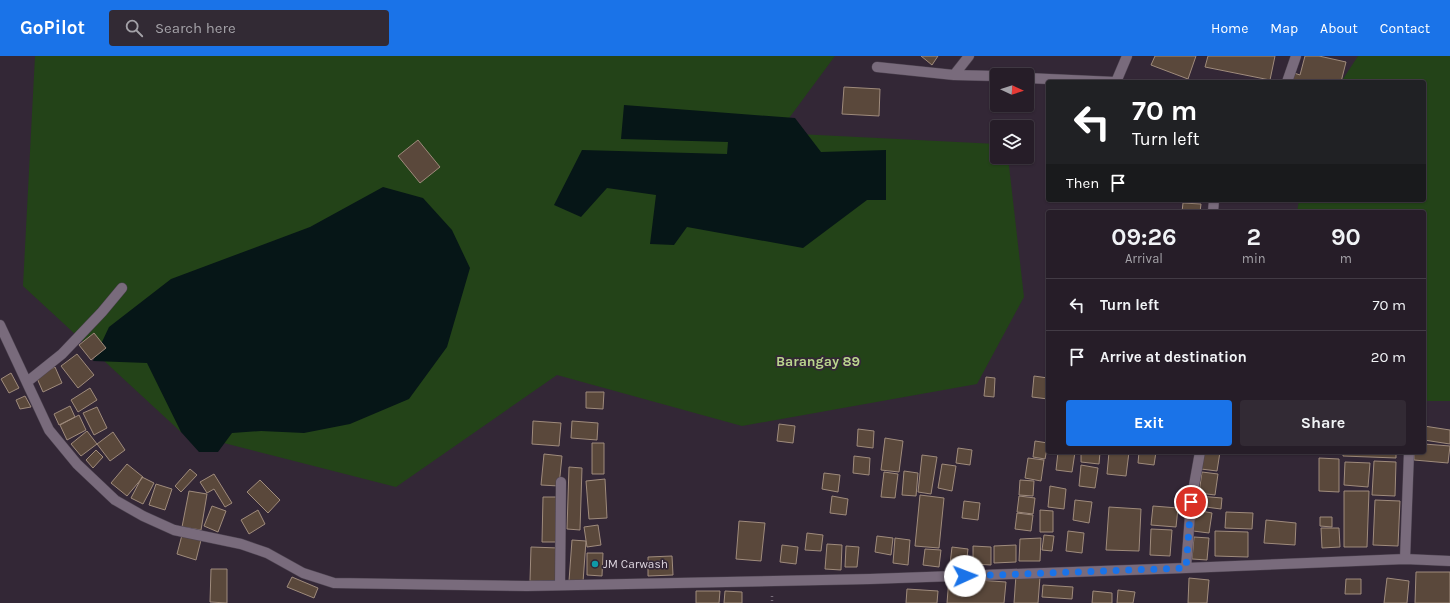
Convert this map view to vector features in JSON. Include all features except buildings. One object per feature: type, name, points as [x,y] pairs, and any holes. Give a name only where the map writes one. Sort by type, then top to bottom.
[{"type":"street","points":[[954,74],[969,56]]},
{"type":"street","points":[[1116,80],[1127,56]]},
{"type":"street","points":[[1288,80],[1296,56]]},
{"type":"street","points":[[877,67],[990,76]]},
{"type":"street","points":[[1034,78],[1071,80]]},
{"type":"street","points":[[27,382],[62,354],[102,312],[122,288]]},
{"type":"street","points":[[0,325],[49,430],[77,464],[115,500],[143,516],[174,530],[241,544],[267,553],[303,573],[334,583],[520,586],[878,578],[1405,559],[1450,562]]},
{"type":"street","points":[[1186,568],[1191,502],[1200,454]]},
{"type":"street","points":[[1405,559],[1409,454]]},
{"type":"street","points":[[560,585],[561,482]]},
{"type":"green space","points":[[35,56],[835,56],[778,133],[990,144],[990,164],[1009,164],[1024,297],[977,384],[742,426],[557,375],[396,487],[181,432],[23,286]]},
{"type":"green space","points":[[1358,56],[1450,56],[1450,401],[1426,401],[1426,210],[1297,210],[1299,202],[1426,202],[1426,80],[1342,80]]},
{"type":"shaded area","points":[[624,105],[795,118],[821,152],[886,150],[886,200],[867,200],[803,248],[687,227],[674,245],[650,244],[656,195],[607,188],[581,217],[554,205],[582,150],[727,154],[728,142],[621,139]]},
{"type":"shaded area","points":[[383,187],[423,198],[452,230],[470,268],[447,347],[409,399],[350,424],[304,433],[261,431],[232,433],[218,452],[199,452],[181,432],[147,363],[93,361],[109,327],[171,279],[310,227]]},
{"type":"place","name":"JM Carwash","points":[[595,564]]},
{"type":"district","name":"Barangay 89","points":[[818,361]]},
{"type":"route","points":[[965,576],[1186,568],[1191,502]]}]
